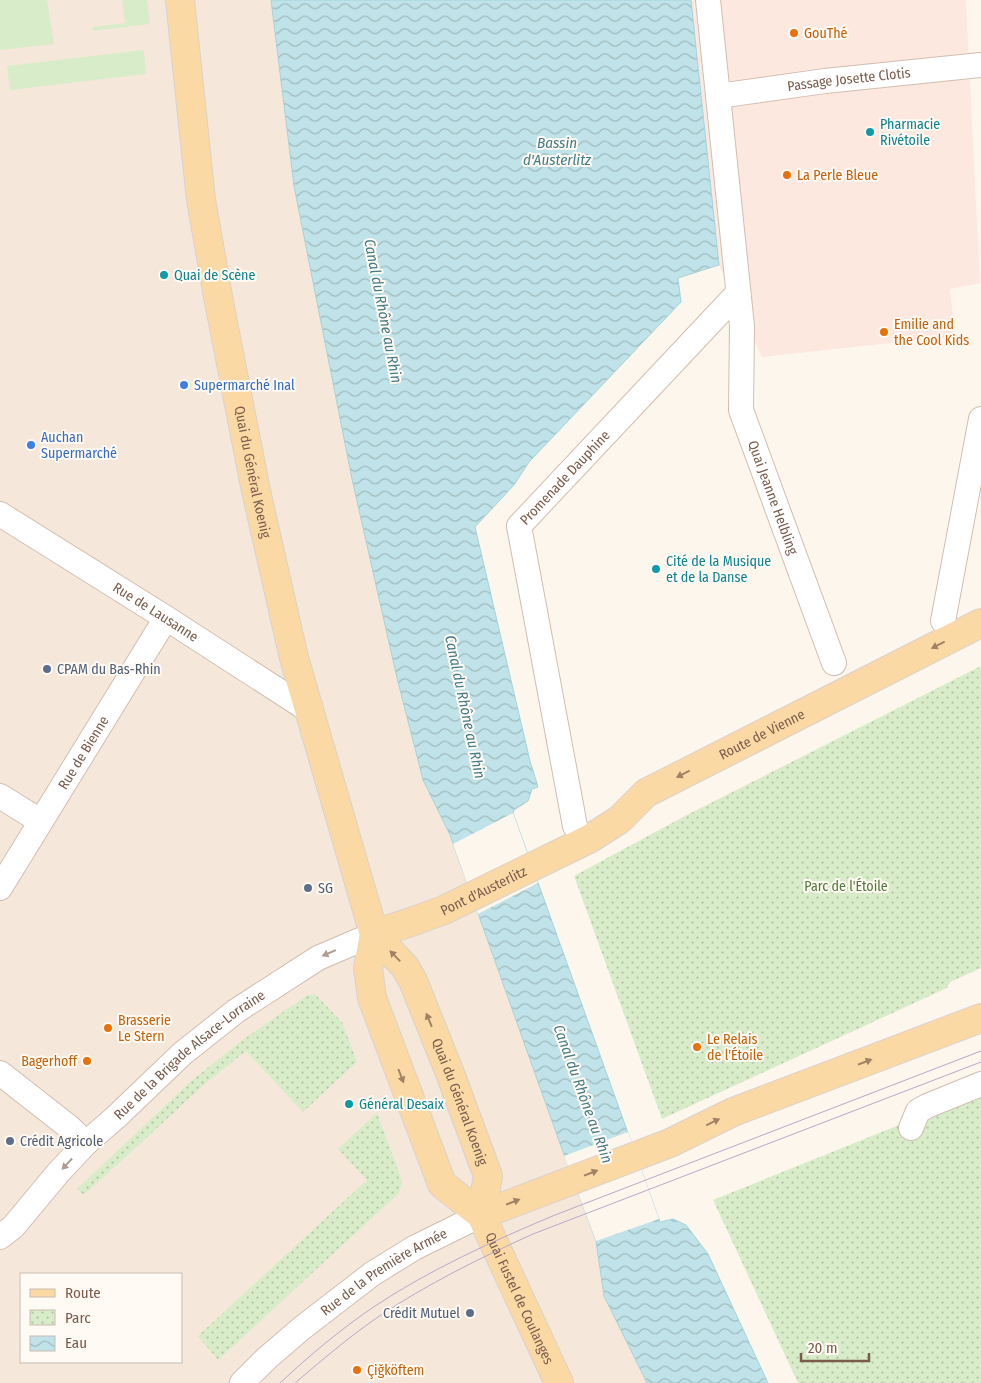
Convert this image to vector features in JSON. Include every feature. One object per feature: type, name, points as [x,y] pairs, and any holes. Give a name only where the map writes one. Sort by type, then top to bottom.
[{"type":"main road","name":"Quai du Général Koenig","points":[[180,0],[201,200],[219,302],[256,491],[282,610],[374,934],[368,968],[372,998],[442,1184],[481,1215],[488,1176],[451,1076],[413,981],[405,967],[374,934]]},
{"type":"main road","name":"Route de Vienne","points":[[550,858],[589,839],[619,820],[646,794],[981,623]]},
{"type":"main road","name":"Pont d'Austerlitz","points":[[414,921],[444,910],[550,858]]},
{"type":"main road","name":"Rue de la Brigade Alsace-Lorraine","points":[[374,934],[414,921]]},
{"type":"main road","name":"Rue de la Première Armée","points":[[481,1215],[670,1143],[733,1112],[981,1018]]},
{"type":"main road","name":"Quai Fustel de Coulanges","points":[[481,1215],[560,1383]]},
{"type":"street","name":"Quai Jeanne Helbling","points":[[708,0],[742,326],[741,410],[834,663]]},
{"type":"street","name":"Passage Josette Clotis","points":[[718,96],[981,65]]},
{"type":"street","name":"Promenade Dauphine","points":[[574,826],[519,526],[738,292]]},
{"type":"street","points":[[942,621],[981,419]]},
{"type":"street","name":"Rue de Lausanne","points":[[0,514],[310,711]]},
{"type":"street","name":"Rue de Bienne","points":[[0,888],[166,618]]},
{"type":"street","points":[[0,796],[40,821]]},
{"type":"street","name":"Rue de la Brigade Alsace-Lorraine","points":[[0,1237],[13,1227],[86,1143],[183,1053],[236,1012],[318,958],[374,934]]},
{"type":"street","points":[[0,1074],[69,1127],[86,1143]]},
{"type":"street","points":[[911,1128],[918,1111],[981,1084]]},
{"type":"street","name":"Rue de la Première Armée","points":[[242,1383],[267,1358],[302,1328],[372,1274],[414,1248],[481,1215]]},
{"type":"shaded area","points":[[0,0],[271,0],[294,186],[397,678],[423,780],[450,835],[596,1241],[604,1296],[647,1383],[0,1383]]},
{"type":"shaded area","points":[[691,0],[966,0],[980,283],[950,289],[955,336],[762,357],[719,265]]},
{"type":"green space","points":[[0,0],[47,0],[54,44],[0,50]]},
{"type":"green space","points":[[122,0],[147,0],[150,24],[92,31],[93,27],[125,23]]},
{"type":"green space","points":[[144,50],[146,74],[10,90],[7,66]]},
{"type":"green space","name":"Parc de l'Étoile","points":[[981,666],[981,968],[950,982],[947,988],[662,1119],[574,876],[683,817]]},
{"type":"green space","points":[[315,994],[342,1022],[357,1062],[303,1112],[246,1051],[206,1083],[84,1195],[77,1189],[190,1082],[240,1042],[306,996]]},
{"type":"green space","points":[[981,1092],[981,1383],[798,1383],[713,1200]]},
{"type":"green space","points":[[377,1113],[402,1182],[399,1193],[218,1360],[198,1336],[367,1180],[338,1149]]},
{"type":"water","points":[[271,0],[691,0],[719,265],[678,278],[681,302],[529,462],[514,485],[475,527],[530,761],[538,787],[532,789],[528,801],[514,810],[513,813],[660,1222],[673,1219],[686,1225],[708,1254],[768,1383],[647,1383],[604,1296],[596,1241],[450,835],[423,780],[397,678],[352,479],[294,186]]},
{"type":"pier","points":[[513,813],[538,883],[478,914],[453,844]]},
{"type":"pier","points":[[628,1132],[659,1219],[596,1241],[564,1156]]},
{"type":"tram line","points":[[280,1383],[326,1343],[375,1306],[418,1280],[486,1245],[555,1215],[981,1051]]},
{"type":"tram line","points":[[295,1383],[325,1357],[378,1317],[415,1293],[513,1243],[981,1062]]},
{"type":"place","name":"GouThé","points":[[794,33]]},
{"type":"place","name":"Pharmacie Rivétoile","points":[[870,132]]},
{"type":"place","name":"La Perle Bleue","points":[[787,175]]},
{"type":"place","name":"Quai de Scène","points":[[164,275]]},
{"type":"place","name":"Emilie and the Cool Kids","points":[[884,332]]},
{"type":"place","name":"Supermarché Inal","points":[[184,385]]},
{"type":"place","name":"Auchan Supermarché","points":[[31,445]]},
{"type":"place","name":"Cité de la Musique et de la Danse","points":[[656,569]]},
{"type":"place","name":"CPAM du Bas-Rhin","points":[[47,669]]},
{"type":"place","name":"SG","points":[[308,888]]},
{"type":"place","name":"Brasserie Le Stern","points":[[108,1028]]},
{"type":"place","name":"Le Relais de l'Étoile","points":[[697,1047]]},
{"type":"place","name":"Bagerhoff","points":[[87,1061]]},
{"type":"place","name":"Général Desaix","points":[[349,1104]]},
{"type":"place","name":"Crédit Agricole","points":[[10,1141]]},
{"type":"place","name":"Crédit Mutuel","points":[[470,1313]]},
{"type":"place","name":"Çiğköftem","points":[[357,1370]]},
{"type":"water label","name":"Bassin d'Austerlitz","points":[[557,152]]},
{"type":"water label","name":"Canal du Rhône au Rhin","points":[[383,311]]},
{"type":"water label","name":"Canal du Rhône au Rhin","points":[[465,707]]},
{"type":"water label","name":"Canal du Rhône au Rhin","points":[[583,1094]]}]
